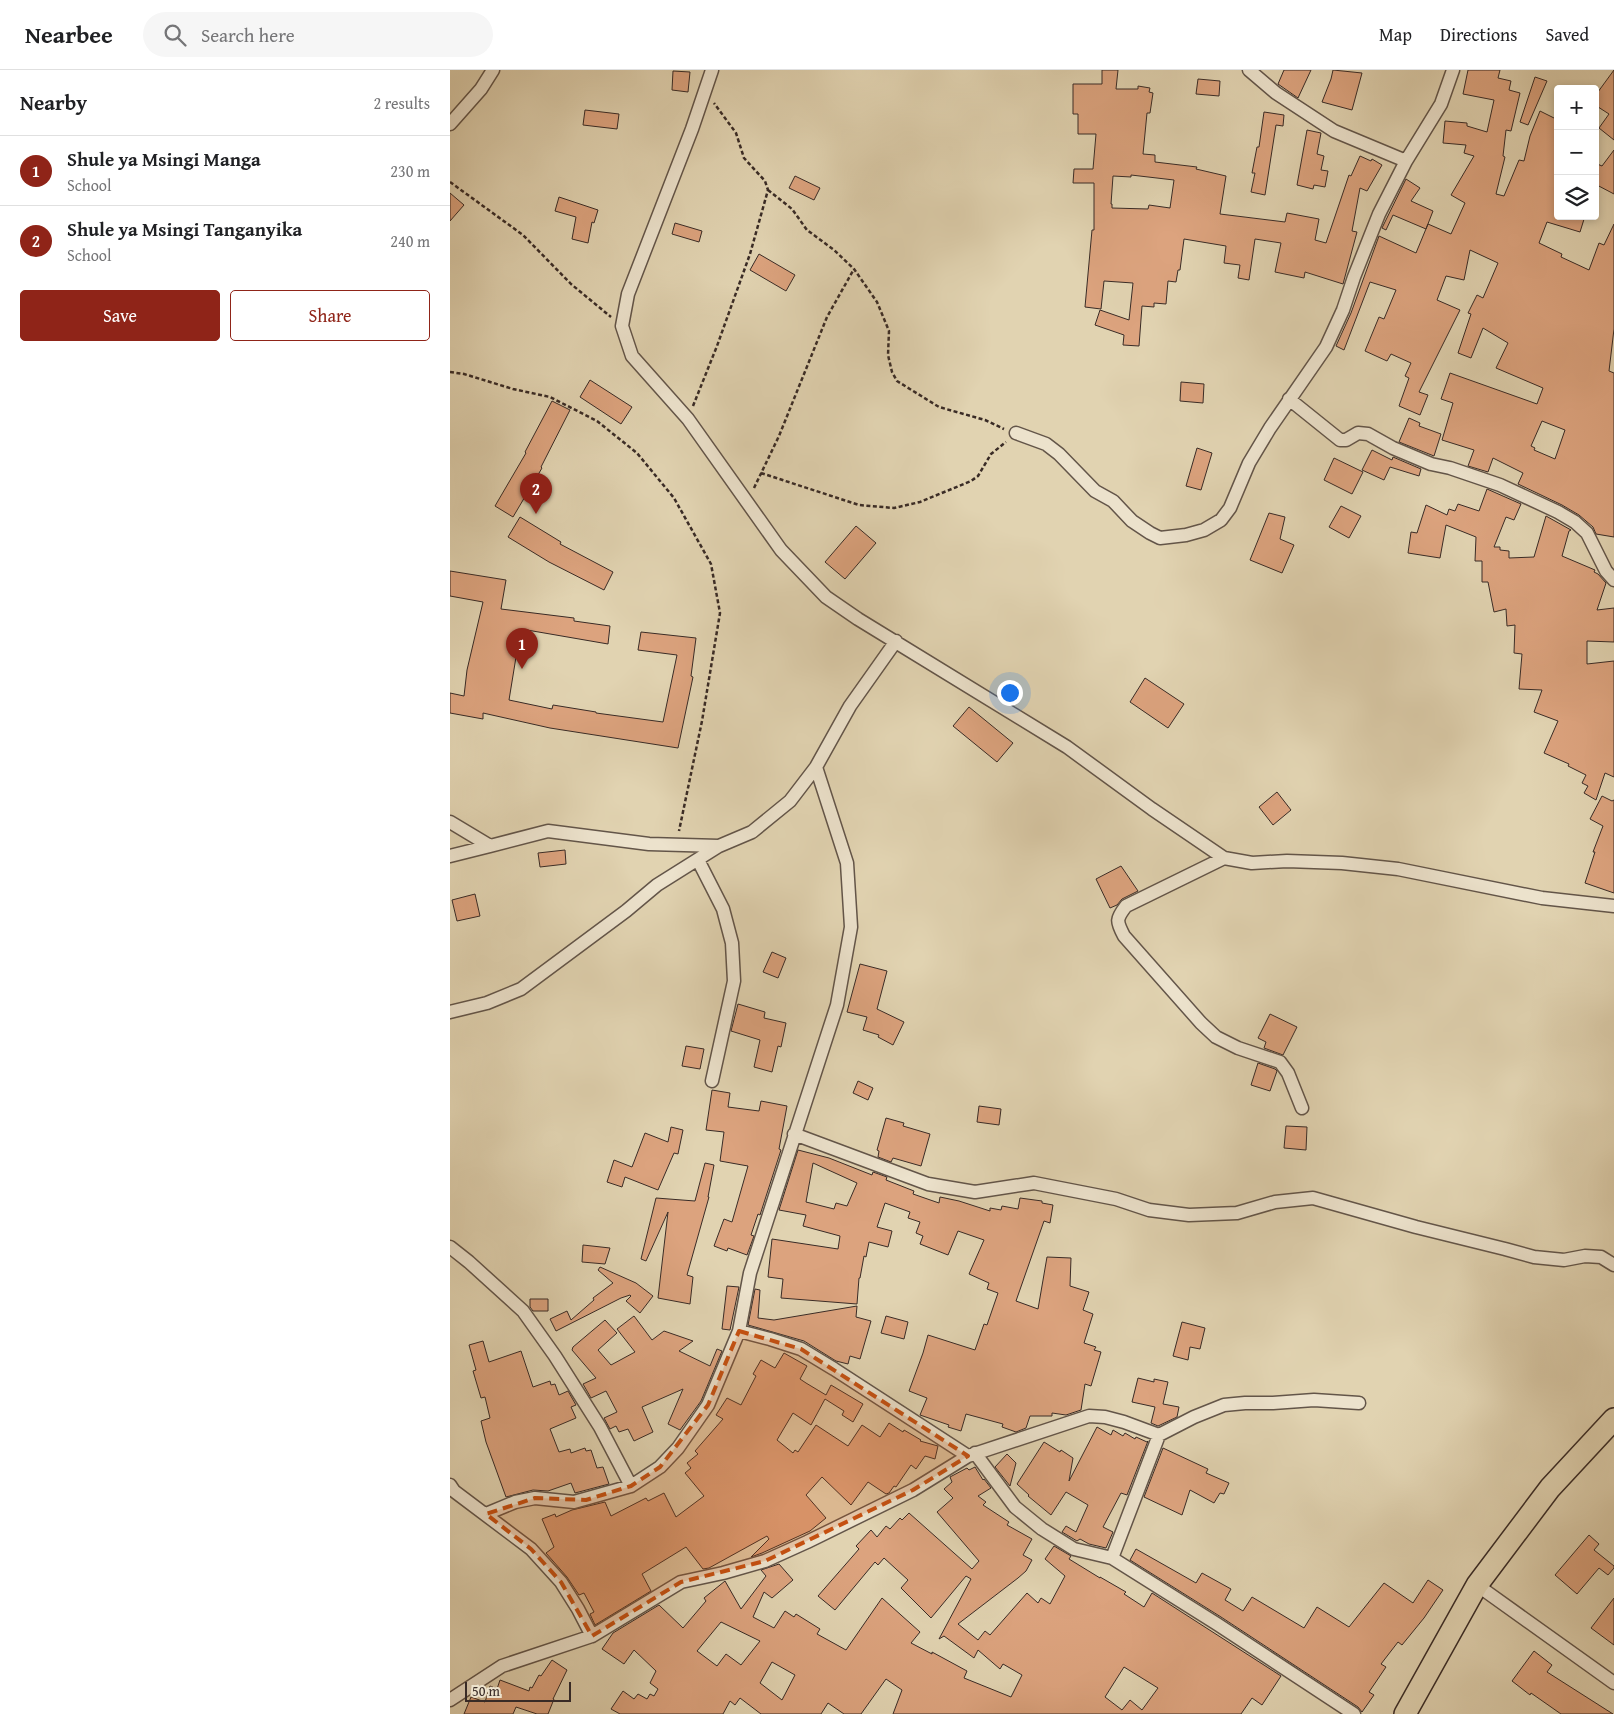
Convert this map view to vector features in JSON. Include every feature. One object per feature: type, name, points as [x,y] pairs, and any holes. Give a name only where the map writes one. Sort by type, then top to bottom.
[{"type":"highway","points":[[1406,1714],[1478,1585],[1550,1488],[1614,1419]]},
{"type":"street","points":[[450,124],[481,89],[493,70]]},
{"type":"street","points":[[712,70],[692,129],[628,294],[622,326],[632,356],[688,419],[781,550],[826,596],[1067,747],[1152,810],[1224,858],[1252,863],[1342,863],[1398,869],[1542,898],[1614,906]]},
{"type":"street","points":[[1249,70],[1276,93],[1334,131],[1406,161]]},
{"type":"street","points":[[1016,434],[1046,444],[1095,491],[1114,501],[1132,521],[1160,538],[1186,536],[1204,530],[1221,520],[1230,508],[1249,463],[1289,399],[1326,347],[1343,310],[1379,214],[1406,161],[1442,104],[1453,70]]},
{"type":"street","points":[[1289,399],[1340,440],[1346,440],[1358,433],[1368,434],[1393,448],[1431,464],[1450,468],[1500,485],[1558,512],[1575,522],[1587,533],[1606,571],[1614,580]]},
{"type":"street","points":[[450,1012],[487,1003],[521,989],[626,911],[657,885],[719,846],[752,832],[790,801],[816,766],[850,706],[896,641]]},
{"type":"street","points":[[486,1514],[536,1498],[574,1502],[631,1486],[660,1467],[678,1448],[708,1405],[739,1331],[750,1273],[837,1005],[851,928],[846,863],[816,766]]},
{"type":"street","points":[[450,822],[490,846]]},
{"type":"street","points":[[450,856],[548,831],[648,844],[719,846]]},
{"type":"street","points":[[1224,858],[1126,906],[1118,916],[1118,923],[1124,936],[1201,1023],[1216,1037],[1238,1048],[1280,1062],[1288,1073],[1302,1108]]},
{"type":"street","points":[[698,860],[723,909],[732,944],[734,981],[712,1081]]},
{"type":"street","points":[[794,1134],[928,1184],[976,1192],[1034,1183],[1116,1199],[1149,1210],[1189,1215],[1237,1213],[1275,1202],[1313,1198],[1534,1258],[1564,1260],[1585,1256],[1601,1258],[1614,1265]]},
{"type":"street","points":[[450,1247],[523,1311],[555,1356],[600,1427],[631,1486]]},
{"type":"street","points":[[739,1331],[800,1349],[971,1454],[1015,1507],[1042,1529],[1074,1549],[1112,1558],[1354,1714]]},
{"type":"street","points":[[1112,1558],[1159,1435],[1194,1417],[1224,1406],[1245,1403],[1314,1400],[1359,1403]]},
{"type":"street","points":[[450,1700],[502,1666],[592,1636],[681,1582],[765,1561],[913,1490],[971,1454],[1089,1416],[1105,1417],[1124,1422],[1159,1435]]},
{"type":"street","points":[[450,1485],[454,1491],[531,1549],[561,1582],[592,1636]]},
{"type":"street","points":[[1478,1585],[1614,1683]]},
{"type":"path","points":[[688,419],[718,346],[747,263],[768,190],[765,181],[744,158],[736,132],[717,106],[704,93]]},
{"type":"path","points":[[450,182],[523,235],[572,284],[622,326]]},
{"type":"path","points":[[761,473],[859,505],[894,508],[920,502],[971,481],[978,476],[992,454],[1016,434],[985,420],[939,407],[911,392],[897,381],[892,372],[888,355],[889,331],[878,302],[854,269],[834,250],[807,230],[792,208],[768,190]]},
{"type":"path","points":[[747,503],[779,436],[827,316],[854,269]]},
{"type":"path","points":[[450,372],[550,397],[597,421],[637,453],[674,498],[712,564],[720,613],[702,721],[676,845]]},
{"type":"highlighted area","points":[[739,1331],[801,1349],[968,1456],[913,1490],[765,1561],[681,1582],[592,1636],[561,1582],[531,1549],[486,1514],[535,1498],[586,1500],[631,1486],[660,1467],[708,1405]]},
{"type":"building","points":[[1102,70],[1118,70],[1116,89],[1138,89],[1138,86],[1150,88],[1149,92],[1153,93],[1150,113],[1147,113],[1143,154],[1155,155],[1155,162],[1197,167],[1196,169],[1226,176],[1220,214],[1285,222],[1287,213],[1319,219],[1315,240],[1326,243],[1349,175],[1351,176],[1360,156],[1371,161],[1372,159],[1382,165],[1367,191],[1360,188],[1352,231],[1357,232],[1343,284],[1305,272],[1304,278],[1275,272],[1281,243],[1255,239],[1249,280],[1238,278],[1240,265],[1224,263],[1226,246],[1184,239],[1180,270],[1178,270],[1176,282],[1168,281],[1166,304],[1154,303],[1154,307],[1142,306],[1139,346],[1123,345],[1124,335],[1095,325],[1100,310],[1129,320],[1133,283],[1104,281],[1101,309],[1085,307],[1092,230],[1094,230],[1094,183],[1073,183],[1074,169],[1093,169],[1096,134],[1078,134],[1078,114],[1073,114],[1073,84],[1102,84]],"holes":[[[1131,175],[1174,180],[1170,208],[1149,205],[1148,209],[1112,208],[1113,176],[1131,177]]]},
{"type":"building","points":[[1284,70],[1311,70],[1298,98],[1278,84]]},
{"type":"building","points":[[1333,70],[1362,73],[1352,110],[1322,102]]},
{"type":"building","points":[[1468,70],[1500,70],[1498,78],[1511,81],[1509,90],[1520,93],[1511,131],[1506,130],[1503,156],[1505,157],[1496,194],[1504,196],[1519,160],[1524,161],[1530,136],[1540,111],[1554,118],[1554,220],[1584,220],[1580,232],[1547,222],[1539,243],[1562,254],[1561,257],[1589,270],[1599,243],[1604,245],[1614,224],[1614,329],[1609,371],[1614,373],[1614,537],[1596,534],[1593,527],[1579,515],[1518,484],[1523,473],[1493,458],[1488,472],[1468,466],[1474,450],[1442,440],[1453,403],[1441,399],[1450,373],[1537,404],[1543,388],[1496,368],[1508,343],[1483,328],[1471,358],[1458,353],[1471,314],[1468,313],[1477,295],[1483,298],[1498,263],[1470,250],[1464,280],[1446,276],[1437,300],[1460,310],[1419,392],[1428,395],[1420,415],[1399,406],[1409,378],[1405,376],[1411,363],[1391,354],[1387,361],[1365,351],[1379,317],[1384,319],[1396,290],[1370,282],[1344,350],[1336,346],[1351,313],[1379,236],[1416,253],[1428,224],[1451,234],[1465,203],[1451,195],[1474,156],[1464,153],[1466,145],[1443,143],[1445,121],[1467,123],[1467,126],[1487,132],[1494,100],[1463,94]],"holes":[[[1542,421],[1565,430],[1555,459],[1534,450],[1535,448],[1531,446]]]},
{"type":"building","points":[[1614,70],[1614,140],[1599,128],[1609,114],[1599,108],[1599,91]]},
{"type":"building","points":[[673,71],[690,72],[688,92],[672,90]]},
{"type":"building","points":[[1535,77],[1547,81],[1528,125],[1520,122]]},
{"type":"building","points":[[1198,79],[1220,81],[1219,96],[1196,94]]},
{"type":"building","points":[[585,110],[619,114],[617,129],[583,125]]},
{"type":"building","points":[[1264,112],[1284,115],[1283,126],[1276,125],[1265,195],[1251,192],[1255,173],[1252,173],[1257,147],[1259,147]]},
{"type":"building","points":[[1307,130],[1321,133],[1317,154],[1324,156],[1321,170],[1328,171],[1325,187],[1314,185],[1313,189],[1297,185]]},
{"type":"building","points":[[1614,150],[1614,194],[1599,186],[1599,165],[1602,166]]},
{"type":"building","points":[[795,176],[820,188],[814,200],[789,188]]},
{"type":"building","points":[[1406,179],[1420,188],[1411,201],[1433,211],[1426,229],[1393,215],[1386,230],[1382,228]]},
{"type":"building","points":[[450,193],[464,205],[450,221]]},
{"type":"building","points":[[559,197],[598,210],[594,223],[592,222],[588,243],[572,239],[576,217],[555,211]]},
{"type":"building","points":[[675,223],[702,231],[699,242],[672,234]]},
{"type":"building","points":[[759,254],[795,275],[786,291],[750,270]]},
{"type":"building","points":[[590,380],[632,407],[621,424],[580,397]]},
{"type":"building","points":[[1181,382],[1204,384],[1203,403],[1180,401]]},
{"type":"building","points":[[552,401],[570,410],[542,468],[513,517],[495,506],[526,453]]},
{"type":"building","points":[[1409,418],[1420,423],[1419,426],[1441,434],[1434,456],[1399,442]]},
{"type":"building","points":[[1197,448],[1212,453],[1201,490],[1186,486]]},
{"type":"building","points":[[1372,450],[1392,460],[1393,457],[1421,469],[1419,476],[1390,467],[1384,480],[1362,470]]},
{"type":"building","points":[[1334,458],[1363,472],[1352,494],[1324,480]]},
{"type":"building","points":[[1487,489],[1521,504],[1514,520],[1506,517],[1494,547],[1500,547],[1500,550],[1509,551],[1509,558],[1534,557],[1546,516],[1571,530],[1569,531],[1562,556],[1595,570],[1594,572],[1606,583],[1597,610],[1614,608],[1614,642],[1587,641],[1587,664],[1614,661],[1614,777],[1605,773],[1596,800],[1584,793],[1588,786],[1582,783],[1586,775],[1568,766],[1569,764],[1544,753],[1558,721],[1534,712],[1542,690],[1519,689],[1522,654],[1514,653],[1515,625],[1507,626],[1506,609],[1494,612],[1488,582],[1482,582],[1482,561],[1475,561],[1476,537],[1446,525],[1440,558],[1408,553],[1411,532],[1417,533],[1426,505],[1447,515],[1449,509],[1455,511],[1458,504],[1479,511]]},
{"type":"building","points":[[1341,506],[1361,516],[1349,538],[1329,527]]},
{"type":"building","points":[[1269,513],[1285,517],[1280,539],[1294,545],[1282,573],[1250,560]]},
{"type":"building","points":[[520,517],[561,542],[560,544],[613,572],[604,590],[549,562],[508,537]]},
{"type":"building","points":[[856,526],[876,543],[845,579],[825,562]]},
{"type":"building","points":[[450,571],[506,580],[501,609],[574,618],[574,621],[610,626],[608,644],[527,630],[525,651],[517,651],[509,700],[552,709],[553,705],[663,722],[677,655],[638,650],[641,632],[696,638],[691,676],[693,677],[678,748],[550,728],[483,713],[483,719],[450,713],[450,693],[464,696],[467,670],[483,602],[450,596]]},
{"type":"building","points":[[1145,678],[1184,704],[1168,728],[1130,702]]},
{"type":"building","points":[[969,707],[1013,743],[997,762],[953,726]]},
{"type":"building","points":[[1277,792],[1291,810],[1273,825],[1259,807]]},
{"type":"building","points":[[1602,796],[1612,801],[1614,800],[1614,893],[1585,883],[1595,852],[1593,852],[1603,826],[1590,819]]},
{"type":"building","points":[[565,850],[566,864],[540,867],[538,853]]},
{"type":"building","points":[[1121,866],[1138,891],[1110,908],[1096,879]]},
{"type":"building","points":[[475,894],[480,916],[457,921],[452,900]]},
{"type":"building","points":[[772,952],[786,958],[778,978],[763,972]]},
{"type":"building","points":[[860,964],[887,971],[877,1009],[904,1022],[893,1045],[878,1037],[879,1035],[863,1030],[867,1017],[847,1012]]},
{"type":"building","points":[[738,1004],[765,1012],[764,1018],[786,1023],[781,1047],[778,1046],[772,1072],[754,1067],[760,1040],[731,1031]]},
{"type":"building","points":[[1270,1014],[1297,1027],[1283,1055],[1264,1048],[1266,1042],[1258,1038]]},
{"type":"building","points":[[686,1046],[704,1049],[700,1069],[682,1066]]},
{"type":"building","points":[[1258,1063],[1277,1071],[1270,1091],[1251,1085]]},
{"type":"building","points":[[858,1081],[873,1088],[868,1100],[853,1093]]},
{"type":"building","points":[[712,1090],[730,1093],[728,1107],[759,1111],[761,1101],[787,1106],[779,1149],[781,1150],[760,1215],[758,1214],[751,1235],[754,1236],[747,1255],[728,1248],[727,1251],[714,1246],[724,1219],[732,1222],[748,1166],[720,1161],[724,1132],[706,1130]]},
{"type":"building","points":[[979,1106],[1001,1109],[999,1125],[977,1122]]},
{"type":"building","points":[[886,1118],[904,1123],[903,1126],[930,1134],[921,1166],[893,1158],[891,1162],[878,1157],[879,1151],[877,1150]]},
{"type":"building","points":[[1286,1126],[1307,1127],[1306,1150],[1284,1148]]},
{"type":"building","points":[[671,1127],[683,1130],[678,1154],[674,1153],[658,1190],[625,1177],[622,1187],[607,1182],[614,1160],[632,1167],[645,1133],[668,1142]]},
{"type":"building","points":[[798,1150],[829,1158],[872,1175],[873,1172],[887,1177],[886,1180],[914,1191],[913,1194],[939,1203],[940,1197],[990,1211],[990,1208],[1001,1210],[1002,1206],[1018,1209],[1020,1198],[1042,1201],[1042,1203],[1053,1205],[1050,1223],[1044,1221],[1016,1301],[1038,1309],[1047,1257],[1071,1258],[1070,1286],[1089,1292],[1083,1310],[1093,1314],[1084,1343],[1096,1347],[1094,1350],[1101,1352],[1091,1386],[1085,1384],[1081,1410],[1066,1415],[1052,1413],[1052,1416],[1030,1416],[1026,1428],[1016,1432],[1002,1427],[1003,1424],[966,1414],[961,1431],[920,1415],[927,1398],[909,1391],[928,1335],[975,1350],[984,1324],[987,1325],[998,1293],[987,1289],[989,1283],[969,1274],[984,1240],[958,1231],[948,1255],[920,1244],[923,1236],[916,1233],[920,1222],[908,1218],[910,1212],[885,1203],[877,1227],[892,1231],[888,1247],[869,1242],[859,1278],[857,1304],[781,1298],[783,1279],[768,1277],[772,1239],[838,1249],[840,1236],[803,1226],[806,1215],[779,1210]],"holes":[[[813,1163],[857,1183],[847,1206],[836,1203],[834,1209],[806,1202]]]},
{"type":"building","points":[[705,1163],[714,1165],[709,1197],[687,1275],[693,1277],[690,1304],[658,1298],[668,1212],[646,1261],[641,1259],[656,1198],[695,1201]]},
{"type":"building","points":[[583,1245],[610,1248],[605,1264],[582,1262]]},
{"type":"building","points":[[600,1267],[636,1283],[653,1296],[640,1313],[626,1301],[630,1295],[556,1331],[550,1319],[567,1311],[571,1320],[594,1300],[593,1298],[613,1283],[598,1270]]},
{"type":"building","points":[[727,1286],[739,1287],[730,1330],[722,1329]]},
{"type":"building","points":[[755,1289],[760,1290],[758,1318],[774,1320],[857,1306],[856,1317],[871,1321],[860,1359],[850,1356],[848,1364],[836,1361],[804,1341],[748,1325]]},
{"type":"building","points":[[530,1299],[548,1299],[548,1311],[533,1311],[530,1307]]},
{"type":"building","points":[[634,1316],[652,1340],[664,1331],[693,1341],[679,1351],[710,1366],[717,1349],[722,1351],[701,1401],[680,1430],[668,1424],[683,1389],[642,1407],[653,1432],[634,1441],[628,1429],[619,1432],[616,1426],[610,1429],[604,1418],[617,1412],[606,1391],[591,1398],[583,1384],[596,1378],[572,1350],[573,1347],[605,1320],[617,1333],[598,1350],[611,1365],[635,1352],[617,1329]]},
{"type":"building","points":[[886,1316],[908,1322],[904,1339],[881,1333]]},
{"type":"building","points":[[1182,1322],[1205,1328],[1200,1349],[1190,1347],[1188,1360],[1173,1356]]},
{"type":"building","points":[[483,1341],[489,1362],[521,1351],[533,1387],[550,1381],[551,1385],[555,1384],[559,1395],[568,1391],[576,1405],[571,1407],[576,1418],[550,1429],[559,1452],[570,1449],[571,1453],[585,1448],[586,1451],[591,1450],[597,1468],[603,1467],[609,1484],[575,1493],[571,1483],[548,1491],[533,1490],[506,1497],[486,1442],[481,1421],[490,1418],[485,1397],[481,1398],[473,1371],[476,1370],[469,1345]]},
{"type":"building","points":[[784,1353],[807,1366],[800,1379],[806,1383],[826,1395],[831,1385],[863,1404],[853,1422],[842,1415],[844,1411],[825,1399],[811,1425],[793,1413],[777,1440],[793,1453],[795,1450],[798,1452],[816,1425],[848,1446],[862,1425],[880,1437],[889,1423],[920,1441],[938,1446],[935,1459],[925,1456],[916,1469],[911,1465],[896,1487],[894,1486],[889,1493],[886,1494],[868,1482],[851,1505],[822,1477],[806,1495],[826,1518],[810,1531],[751,1557],[769,1539],[767,1536],[709,1568],[703,1569],[686,1547],[642,1574],[651,1591],[595,1625],[590,1614],[594,1612],[584,1593],[579,1595],[567,1577],[546,1553],[554,1547],[542,1519],[555,1514],[556,1517],[572,1510],[605,1502],[611,1516],[646,1498],[648,1501],[664,1493],[676,1517],[704,1496],[685,1473],[691,1468],[687,1463],[698,1454],[695,1451],[723,1419],[716,1415],[727,1398],[741,1405],[756,1376],[753,1374],[761,1360],[775,1368]]},
{"type":"building","points":[[1138,1378],[1154,1382],[1154,1379],[1168,1382],[1163,1404],[1179,1407],[1177,1417],[1158,1426],[1151,1423],[1155,1407],[1132,1402]]},
{"type":"building","points":[[1097,1427],[1111,1435],[1113,1430],[1123,1436],[1125,1433],[1135,1439],[1136,1437],[1148,1441],[1127,1495],[1121,1493],[1103,1527],[1113,1532],[1106,1548],[1089,1544],[1080,1539],[1077,1541],[1062,1532],[1066,1526],[1076,1532],[1088,1505],[1066,1492],[1051,1515],[1017,1484],[1044,1442],[1073,1458],[1069,1481]]},
{"type":"building","points":[[1163,1448],[1208,1469],[1206,1473],[1229,1483],[1224,1494],[1220,1493],[1214,1503],[1190,1490],[1182,1515],[1144,1497]]},
{"type":"building","points":[[1007,1454],[1016,1463],[1010,1486],[995,1467]]},
{"type":"building","points":[[975,1467],[983,1480],[991,1488],[978,1496],[986,1502],[983,1505],[1009,1522],[1007,1525],[1032,1539],[1023,1555],[1032,1560],[1026,1571],[1018,1578],[958,1624],[978,1640],[985,1631],[990,1635],[1027,1593],[1038,1603],[1041,1598],[1050,1604],[1065,1576],[1045,1559],[1054,1546],[1071,1556],[1069,1559],[1126,1592],[1124,1594],[1144,1607],[1152,1593],[1281,1676],[1262,1705],[1252,1698],[1241,1714],[893,1714],[902,1690],[886,1679],[861,1714],[844,1714],[828,1703],[821,1714],[761,1714],[740,1698],[735,1705],[730,1701],[723,1714],[620,1714],[611,1709],[623,1691],[634,1699],[638,1694],[647,1699],[650,1694],[654,1696],[658,1689],[650,1683],[656,1671],[634,1650],[624,1664],[602,1649],[613,1633],[659,1605],[683,1628],[706,1601],[704,1598],[725,1581],[741,1609],[766,1576],[761,1570],[779,1564],[793,1580],[772,1598],[764,1592],[753,1617],[774,1628],[785,1611],[794,1617],[796,1614],[820,1629],[817,1634],[846,1650],[882,1598],[920,1632],[911,1643],[967,1671],[964,1678],[1011,1697],[1022,1675],[1003,1664],[1000,1669],[978,1650],[974,1658],[944,1636],[939,1639],[971,1579],[966,1576],[931,1618],[901,1588],[908,1580],[884,1558],[878,1565],[875,1562],[835,1610],[818,1596],[859,1549],[856,1546],[871,1530],[877,1537],[886,1526],[890,1529],[900,1518],[902,1520],[909,1513],[972,1569],[979,1561],[937,1512],[953,1498],[944,1489],[952,1482],[950,1477],[967,1468],[969,1470]],"holes":[[[721,1622],[760,1641],[741,1665],[726,1654],[717,1666],[697,1651]],[[772,1662],[795,1675],[782,1700],[760,1683]],[[1124,1667],[1158,1688],[1142,1710],[1130,1700],[1122,1710],[1105,1697]]]},
{"type":"building","points":[[1589,1535],[1599,1544],[1594,1550],[1614,1568],[1608,1575],[1599,1568],[1577,1594],[1555,1575]]},
{"type":"building","points":[[1136,1549],[1196,1583],[1202,1573],[1231,1589],[1225,1600],[1243,1611],[1252,1597],[1304,1628],[1317,1607],[1349,1627],[1384,1583],[1413,1603],[1428,1580],[1443,1590],[1424,1618],[1402,1645],[1398,1642],[1381,1664],[1386,1667],[1369,1692],[1374,1695],[1362,1712],[1358,1707],[1221,1617],[1130,1560]]},
{"type":"building","points":[[1614,1598],[1614,1645],[1591,1628]]},
{"type":"building","points":[[1534,1651],[1552,1665],[1547,1672],[1613,1714],[1561,1714],[1531,1693],[1530,1695],[1512,1681]]},
{"type":"building","points":[[552,1660],[567,1670],[548,1714],[537,1714],[516,1707],[513,1714],[464,1714],[471,1697],[485,1702],[490,1686],[497,1689],[500,1680],[529,1691],[530,1687],[532,1688],[539,1675],[541,1676]]},
{"type":"place","name":"Shule ya Msingi Tanganyika","points":[[536,514]]},
{"type":"place","name":"Shule ya Msingi Manga","points":[[522,669]]}]
